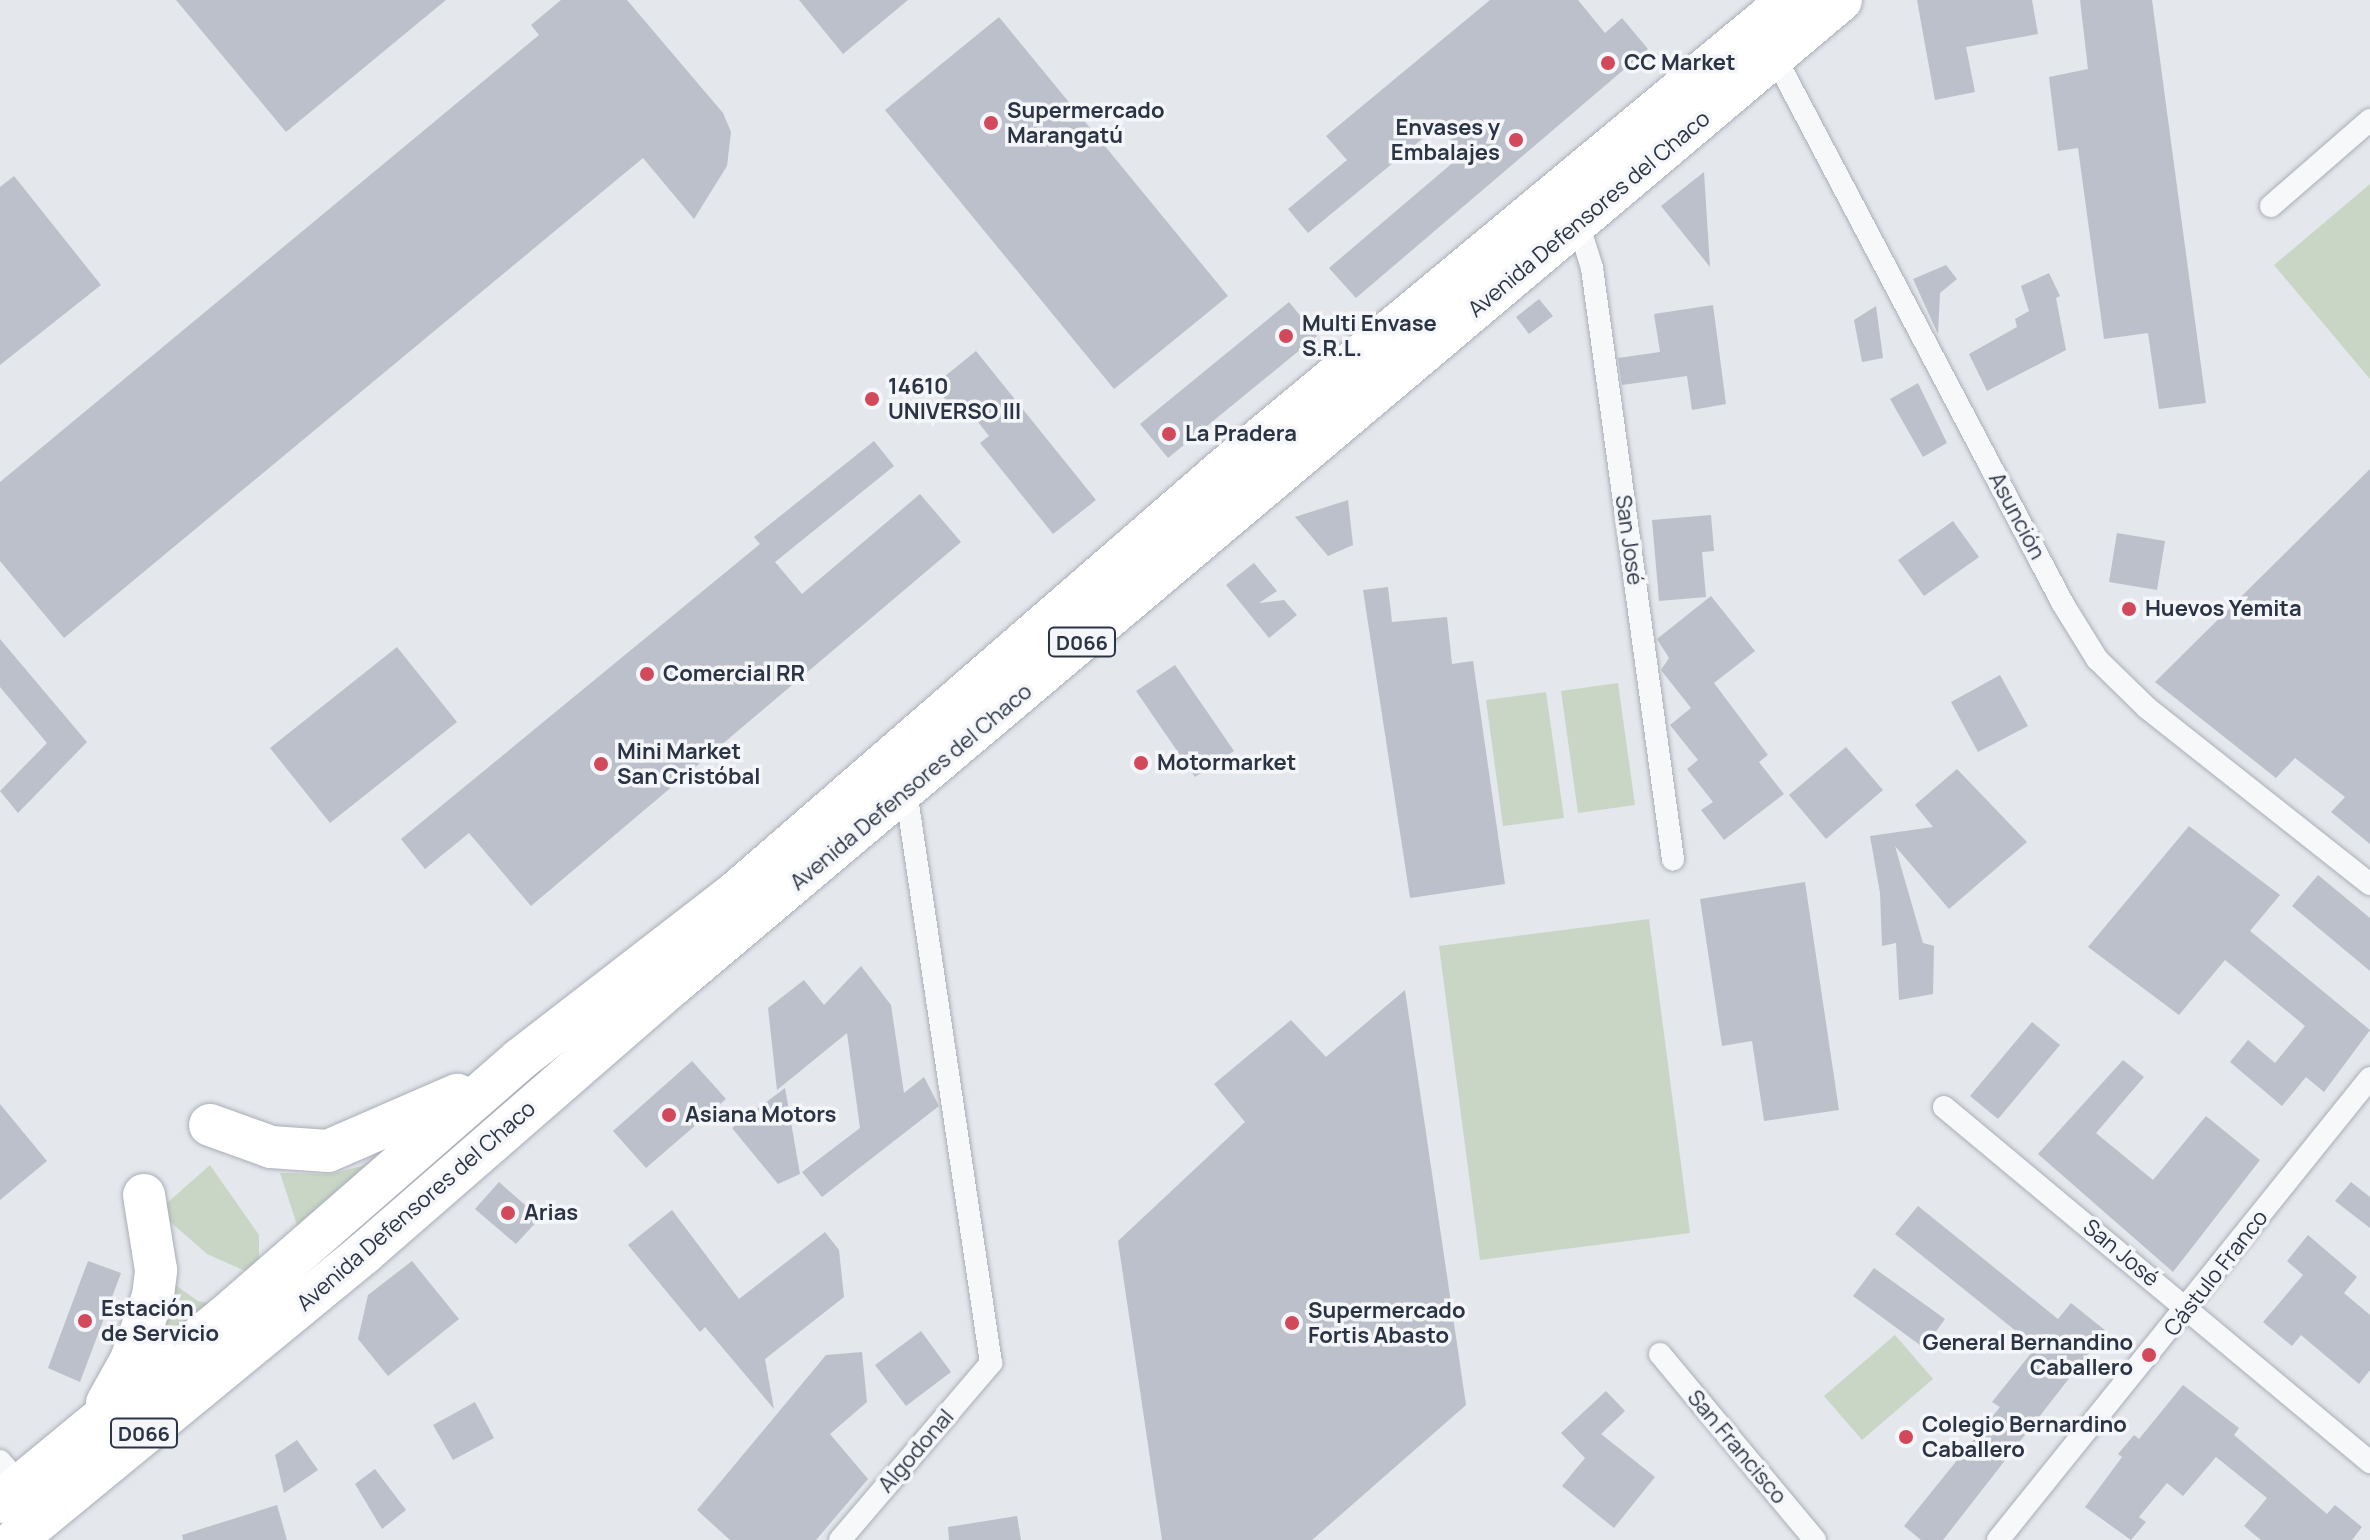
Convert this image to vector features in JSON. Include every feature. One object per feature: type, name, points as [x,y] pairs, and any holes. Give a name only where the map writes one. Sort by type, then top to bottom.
[{"type":"highway","name":"Avenida Defensores del Chaco","points":[[7,1483],[255,1319],[297,1252],[509,1069],[734,894],[1789,0]]},
{"type":"highway","name":"Avenida Defensores del Chaco","points":[[15,1540],[255,1319],[906,791],[1841,0]]},
{"type":"highway","points":[[1020,695],[1035,661],[1175,521],[1342,397],[1388,383]]},
{"type":"highway","points":[[210,1125],[271,1147],[328,1151],[509,1069]]},
{"type":"highway","points":[[97,1421],[131,1360],[153,1296],[156,1270],[144,1195]]},
{"type":"highway","points":[[0,1533],[255,1319]]},
{"type":"street","name":"Asunción","points":[[1775,57],[2063,604],[2097,659],[2147,708],[2370,884]]},
{"type":"street","points":[[2271,206],[2370,120]]},
{"type":"street","name":"San José","points":[[1578,223],[1592,268],[1673,859]]},
{"type":"street","name":"Algodonal","points":[[840,1540],[991,1363],[906,791]]},
{"type":"street","name":"Cástulo Franco","points":[[1998,1540],[2189,1309],[2370,1078]]},
{"type":"street","name":"San José","points":[[1944,1107],[2370,1462]]},
{"type":"street","name":"San Francisco","points":[[1660,1354],[1815,1540]]},
{"type":"green space","points":[[2370,184],[2370,379],[2274,265]]},
{"type":"green space","points":[[1618,683],[1635,805],[1578,813],[1561,691]]},
{"type":"green space","points":[[1546,692],[1564,818],[1503,826],[1486,700]]},
{"type":"green space","points":[[1649,919],[1690,1233],[1480,1260],[1439,946]]},
{"type":"green space","points":[[411,1133],[299,1231],[280,1173],[331,1174],[362,1166]]},
{"type":"green space","points":[[210,1165],[259,1235],[259,1268],[252,1274],[207,1254],[158,1211]]},
{"type":"green space","points":[[171,1282],[198,1301],[214,1304],[135,1375]]},
{"type":"green space","points":[[1895,1335],[1933,1379],[1862,1440],[1824,1396]]},
{"type":"building","points":[[176,0],[446,0],[286,132]]},
{"type":"building","points":[[561,0],[627,0],[723,113],[731,132],[727,166],[694,219],[643,158],[64,638],[0,561],[0,482],[539,35],[531,25]]},
{"type":"building","points":[[799,0],[908,0],[843,54]]},
{"type":"building","points":[[1490,0],[1578,0],[1605,33],[1622,18],[1648,49],[1356,298],[1329,268],[1463,154],[1439,125],[1308,233],[1288,209],[1347,160],[1326,136]]},
{"type":"building","points":[[1917,0],[2032,0],[2038,34],[1966,47],[1975,92],[1935,100]]},
{"type":"building","points":[[2080,0],[2152,0],[2206,403],[2159,409],[2148,333],[2104,339],[2078,148],[2058,151],[2049,77],[2088,69]]},
{"type":"building","points":[[999,17],[1228,296],[1114,389],[885,110]]},
{"type":"building","points":[[1704,172],[1710,267],[1661,206]]},
{"type":"building","points":[[14,176],[101,285],[0,365],[0,187]]},
{"type":"building","points":[[1946,265],[1957,279],[1940,293],[1938,334],[1913,279]]},
{"type":"building","points":[[2049,273],[2060,296],[2056,298],[2066,350],[1987,391],[1969,354],[2017,327],[2015,319],[2029,311],[2021,286]]},
{"type":"building","points":[[1539,299],[1553,316],[1529,334],[1516,317]]},
{"type":"building","points":[[1289,302],[1317,336],[1168,458],[1140,424]]},
{"type":"building","points":[[1713,305],[1726,404],[1692,410],[1687,376],[1622,385],[1618,358],[1660,352],[1654,314]]},
{"type":"building","points":[[1876,306],[1883,358],[1862,362],[1854,320]]},
{"type":"building","points":[[976,351],[1096,500],[1053,534],[980,443],[989,436],[967,408],[958,415],[934,385]]},
{"type":"building","points":[[1918,383],[1947,443],[1923,457],[1890,399]]},
{"type":"building","points":[[874,441],[894,466],[775,562],[802,594],[920,494],[961,542],[531,906],[469,833],[425,869],[401,839],[760,544],[754,537]]},
{"type":"building","points":[[2370,469],[2370,844],[2331,812],[2345,797],[2295,758],[2276,778],[2155,682]]},
{"type":"building","points":[[1348,500],[1353,545],[1328,556],[1295,517]]},
{"type":"building","points":[[1711,515],[1714,551],[1702,552],[1706,597],[1659,601],[1652,520]]},
{"type":"building","points":[[1953,521],[1979,557],[1924,596],[1898,560]]},
{"type":"building","points":[[2117,533],[2165,541],[2157,590],[2109,582]]},
{"type":"building","points":[[1254,563],[1277,591],[1259,603],[1284,600],[1297,615],[1269,638],[1226,585]]},
{"type":"building","points":[[1388,587],[1392,622],[1447,617],[1452,664],[1473,661],[1505,884],[1410,898],[1363,590]]},
{"type":"building","points":[[1711,596],[1755,651],[1714,683],[1768,755],[1759,762],[1784,794],[1724,840],[1701,810],[1713,802],[1687,769],[1698,760],[1670,725],[1691,708],[1661,670],[1669,658],[1657,639]]},
{"type":"building","points":[[0,639],[87,742],[18,813],[0,791],[47,743],[0,687]]},
{"type":"building","points":[[397,647],[457,722],[330,823],[270,748]]},
{"type":"building","points":[[1175,665],[1234,751],[1195,777],[1136,691]]},
{"type":"building","points":[[2000,675],[2028,726],[1978,752],[1951,702]]},
{"type":"building","points":[[1846,747],[1883,790],[1826,839],[1789,795]]},
{"type":"building","points":[[1957,769],[2027,842],[1949,909],[1895,846],[1923,943],[1934,946],[1933,994],[1899,1000],[1896,943],[1882,946],[1880,893],[1870,836],[1933,827],[1915,805]]},
{"type":"building","points":[[2189,826],[2280,895],[2250,931],[2370,1030],[2324,1092],[2306,1077],[2282,1106],[2230,1062],[2248,1040],[2275,1063],[2305,1026],[2225,960],[2179,1015],[2088,947]]},
{"type":"building","points":[[2318,875],[2370,918],[2370,971],[2292,906]]},
{"type":"building","points":[[1805,882],[1839,1110],[1764,1121],[1752,1041],[1722,1046],[1700,899]]},
{"type":"building","points":[[861,966],[891,1005],[904,1093],[924,1077],[939,1106],[822,1197],[802,1172],[860,1128],[847,1033],[777,1090],[768,1008],[804,980],[824,1005]]},
{"type":"building","name":"Supermercado Fortis Abasto","points":[[1405,990],[1466,1405],[1312,1540],[1162,1540],[1118,1241],[1245,1122],[1214,1084],[1291,1020],[1326,1057]]},
{"type":"building","points":[[2032,1022],[2060,1045],[1998,1119],[1970,1096]]},
{"type":"building","points":[[2123,1060],[2144,1077],[2096,1133],[2153,1180],[2206,1116],[2260,1160],[2173,1272],[2038,1154]]},
{"type":"building","name":"Asiana Motors","points":[[692,1061],[726,1099],[646,1168],[613,1131]]},
{"type":"building","points":[[785,1088],[800,1174],[778,1184],[732,1128]]},
{"type":"building","points":[[0,1104],[47,1161],[0,1200]]},
{"type":"building","name":"Arias","points":[[499,1182],[540,1218],[516,1244],[475,1209]]},
{"type":"building","points":[[2351,1182],[2370,1197],[2370,1228],[2335,1201]]},
{"type":"building","points":[[1918,1206],[2058,1319],[2071,1303],[2106,1331],[1943,1540],[1921,1540],[1904,1526],[2000,1407],[1992,1402],[2036,1347],[1895,1234]]},
{"type":"building","points":[[672,1210],[739,1299],[825,1232],[839,1250],[844,1297],[765,1359],[774,1409],[705,1327],[700,1332],[628,1245]]},
{"type":"building","points":[[2308,1235],[2357,1277],[2344,1293],[2370,1315],[2370,1370],[2359,1384],[2301,1335],[2292,1346],[2263,1322],[2303,1275],[2287,1261]]},
{"type":"building","name":"Estación de Servicio","points":[[88,1261],[121,1273],[80,1382],[48,1368]]},
{"type":"building","points":[[412,1261],[459,1319],[388,1376],[358,1339],[368,1295]]},
{"type":"building","points":[[1874,1268],[1945,1319],[1924,1348],[1853,1296]]},
{"type":"building","points":[[921,1331],[951,1372],[906,1406],[875,1365]]},
{"type":"building","points":[[862,1352],[867,1402],[830,1434],[868,1479],[816,1540],[730,1540],[697,1510],[826,1355]]},
{"type":"building","points":[[2183,1385],[2239,1428],[2234,1435],[2327,1514],[2335,1505],[2362,1527],[2352,1540],[2261,1540],[2244,1526],[2267,1498],[2216,1457],[2183,1496],[2167,1483],[2139,1517],[2146,1522],[2131,1540],[2085,1507],[2122,1457],[2118,1454],[2134,1435],[2139,1439]]},
{"type":"building","points":[[1606,1391],[1625,1411],[1601,1434],[1655,1477],[1614,1528],[1562,1486],[1585,1458],[1561,1433]]},
{"type":"building","points":[[475,1402],[494,1438],[453,1460],[433,1425]]},
{"type":"building","points":[[297,1440],[318,1470],[284,1493],[275,1455]]},
{"type":"building","points":[[375,1469],[406,1510],[382,1529],[355,1484]]},
{"type":"building","points":[[277,1505],[287,1540],[183,1540],[182,1535]]},
{"type":"building","points":[[1017,1516],[1021,1540],[949,1540],[948,1527]]},
{"type":"place","name":"CC Market","points":[[1608,63]]},
{"type":"place","name":"Supermercado Marangatú","points":[[991,123]]},
{"type":"place","name":"Envases y Embalajes","points":[[1516,140]]},
{"type":"place","name":"Multi Envase S.R.L.","points":[[1286,336]]},
{"type":"place","name":"14610 UNIVERSO III","points":[[872,399]]},
{"type":"place","name":"La Pradera","points":[[1169,434]]},
{"type":"place","name":"Huevos Yemita","points":[[2129,609]]},
{"type":"place","name":"Comercial RR","points":[[647,674]]},
{"type":"place","name":"Motormarket","points":[[1141,763]]},
{"type":"place","name":"Mini Market San Cristóbal","points":[[601,764]]},
{"type":"place","name":"Asiana Motors","points":[[669,1115]]},
{"type":"place","name":"Arias","points":[[508,1213]]},
{"type":"place","name":"Estación de Servicio","points":[[85,1321]]},
{"type":"place","name":"Supermercado Fortis Abasto","points":[[1292,1323]]},
{"type":"place","name":"General Bernandino Caballero","points":[[2149,1355]]},
{"type":"place","name":"Colegio Bernardino Caballero","points":[[1906,1437]]}]
